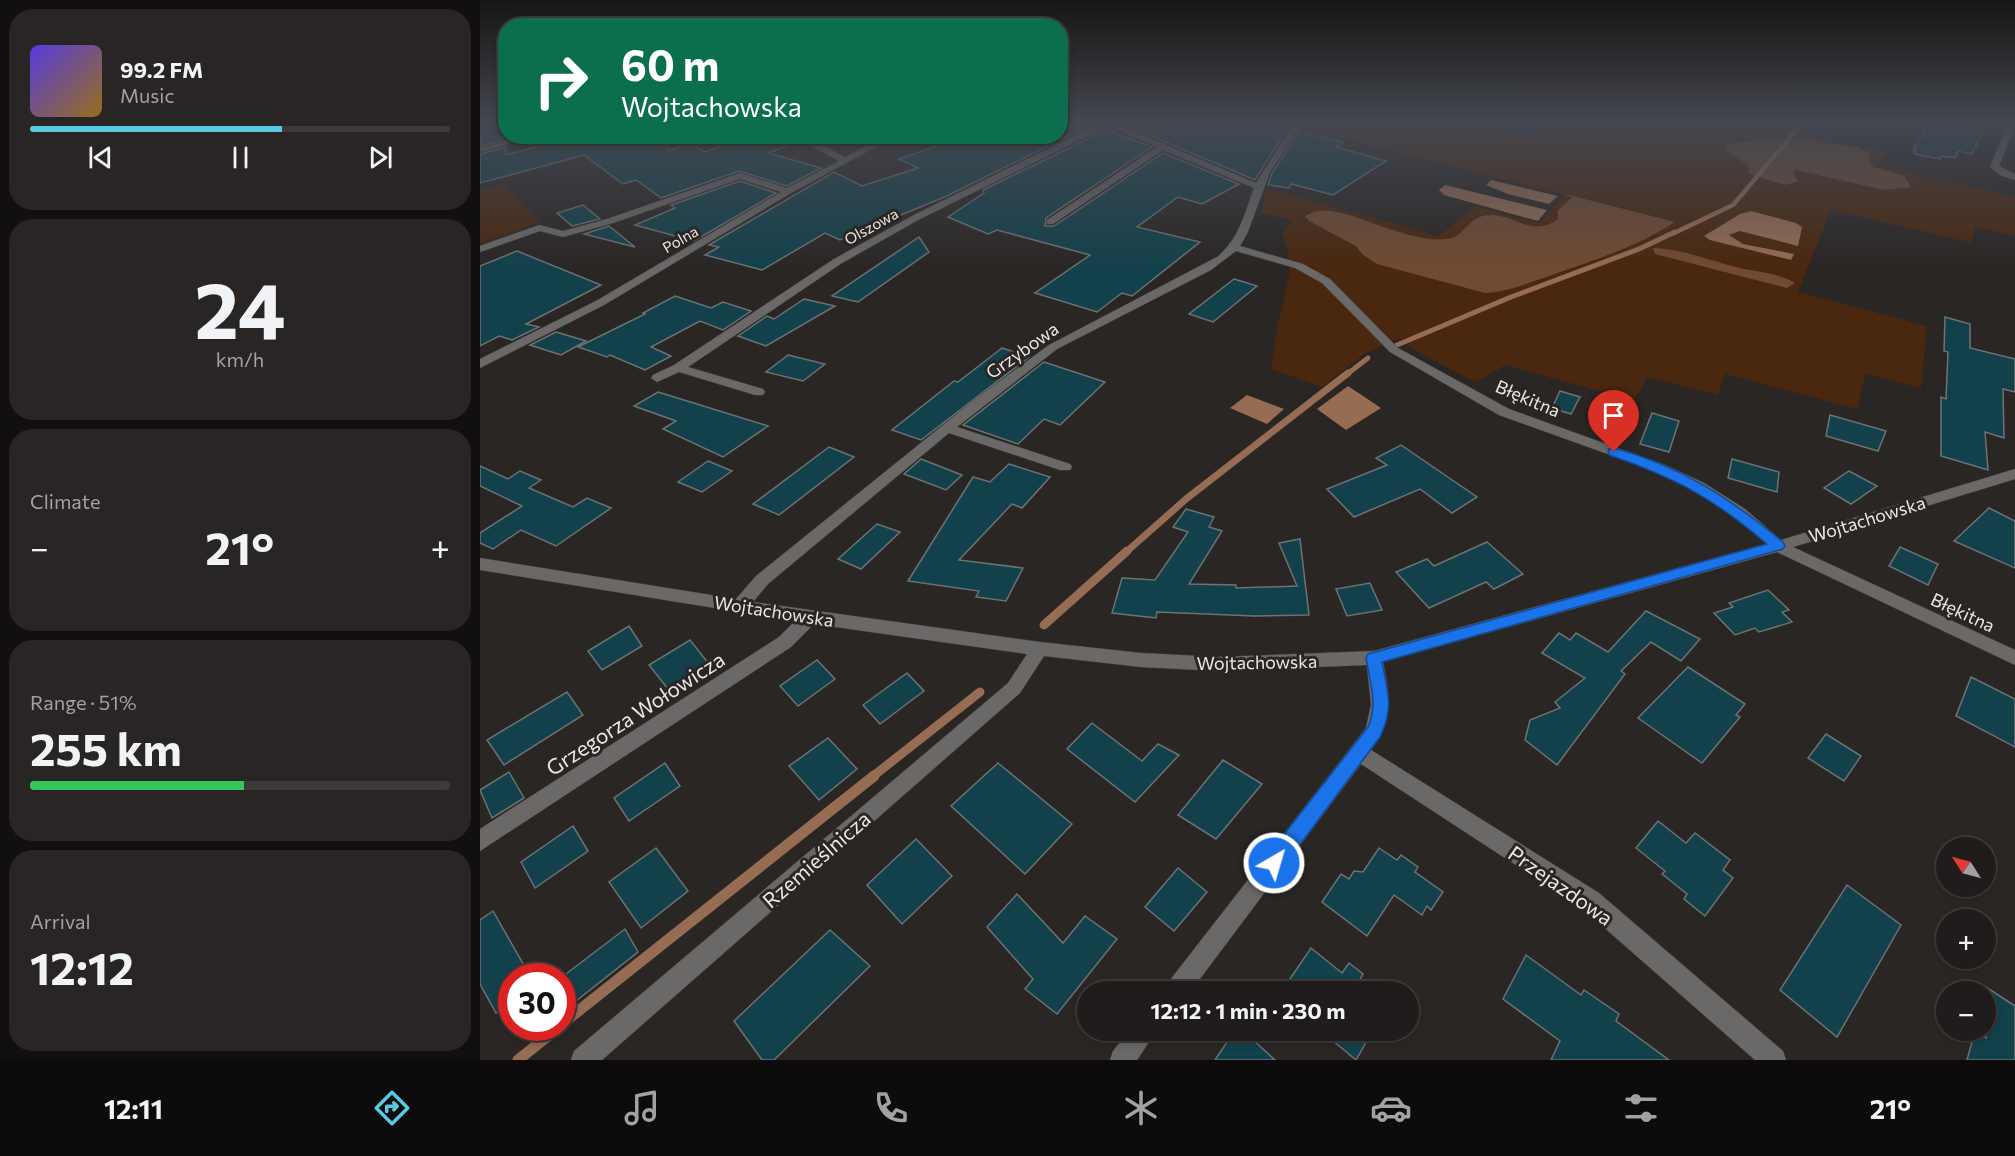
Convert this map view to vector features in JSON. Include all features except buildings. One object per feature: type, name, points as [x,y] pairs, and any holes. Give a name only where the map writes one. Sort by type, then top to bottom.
[{"type":"street","name":"Polna","points":[[480,364],[600,303],[788,191],[828,170]]},
{"type":"street","name":"Olszowa","points":[[657,378],[678,368],[838,261],[917,217],[1012,170]]},
{"type":"street","points":[[1050,222],[1127,170]]},
{"type":"street","points":[[1218,170],[1258,187]]},
{"type":"street","points":[[1233,251],[1248,220],[1258,187],[1269,170]]},
{"type":"street","points":[[1999,170],[2015,177]]},
{"type":"street","points":[[480,249],[539,228],[563,234],[610,221],[740,176],[788,191]]},
{"type":"street","name":"Grzybowa","points":[[740,606],[762,580],[947,428],[1053,347],[1207,268],[1233,251]]},
{"type":"street","name":"Błękitna","points":[[1233,251],[1299,266],[1326,281],[1388,346],[1504,412],[1660,468],[1699,486],[1740,513],[1778,546],[2015,658]]},
{"type":"street","points":[[678,368],[759,392]]},
{"type":"street","points":[[947,428],[1065,466]]},
{"type":"street","name":"Wojtachowska","points":[[480,564],[810,617],[1040,650],[1141,660],[1218,664],[1374,658],[1778,546],[2015,474]]},
{"type":"street","name":"Grzegorza Wołowicza","points":[[480,841],[785,642],[810,617]]},
{"type":"street","name":"Rzemieślnicza","points":[[583,1060],[1014,688],[1040,650]]},
{"type":"street","points":[[1183,981],[1374,732],[1381,717],[1374,658]]},
{"type":"street","name":"Przejazdowa","points":[[1359,753],[1591,901],[1774,1060]]},
{"type":"street","points":[[1122,1060],[1136,1041]]},
{"type":"shaded area","points":[[1468,170],[1899,170],[2015,197],[2015,236],[1975,227],[1972,243],[1831,210],[1798,292],[1927,326],[1921,388],[1866,374],[1857,409],[1725,374],[1718,395],[1647,377],[1634,401],[1506,365],[1475,382],[1418,352],[1399,338],[1366,353],[1322,387],[1271,369],[1276,334],[1290,272],[1288,251],[1282,234],[1293,221],[1260,212],[1267,189],[1439,236],[1475,206],[1539,223],[1565,195]]},
{"type":"shaded area","points":[[1749,170],[1795,170],[1794,175],[1798,181],[1786,185],[1749,174]]},
{"type":"shaded area","points":[[1797,170],[1885,170],[1904,176],[1911,187],[1885,190]]},
{"type":"shaded area","points":[[1491,180],[1558,196],[1549,204],[1508,194],[1486,185]]},
{"type":"shaded area","points":[[502,184],[540,222],[480,244],[480,191]]},
{"type":"shaded area","points":[[1445,185],[1547,210],[1538,221],[1444,195],[1439,190]]},
{"type":"shaded area","points":[[1565,194],[1675,222],[1646,239],[1599,258],[1519,286],[1485,293],[1377,264],[1362,254],[1356,246],[1309,221],[1305,216],[1321,211],[1340,212],[1405,234],[1441,239],[1459,234],[1474,220],[1487,215],[1502,216],[1526,225],[1549,224],[1558,219],[1558,210],[1572,198]]},
{"type":"shaded area","points":[[1751,211],[1796,223],[1802,227],[1798,246],[1740,231],[1729,235],[1743,244],[1794,254],[1791,260],[1710,240],[1704,236],[1740,214]]},
{"type":"shaded area","points":[[1653,248],[1686,253],[1775,275],[1795,283],[1787,288],[1655,254]]},
{"type":"shaded area","points":[[1348,386],[1381,408],[1346,430],[1317,409]]},
{"type":"shaded area","points":[[1247,395],[1284,409],[1267,424],[1230,408]]},
{"type":"waterway","points":[[1672,234],[1733,205],[1762,170]]},
{"type":"waterway","points":[[1397,345],[1511,297],[1639,249],[1675,232]]},
{"type":"waterway","points":[[1346,375],[1368,358]]},
{"type":"waterway","points":[[1125,553],[1186,499],[1348,373]]},
{"type":"waterway","points":[[1044,625],[1127,551]]},
{"type":"waterway","points":[[872,777],[980,692]]},
{"type":"waterway","points":[[576,1013],[874,776]]},
{"type":"waterway","points":[[518,1060],[542,1041]]},
{"type":"route","points":[[1274,863],[1374,732],[1381,717],[1374,658],[1778,546],[1740,513],[1699,486],[1660,468],[1614,452]]}]
